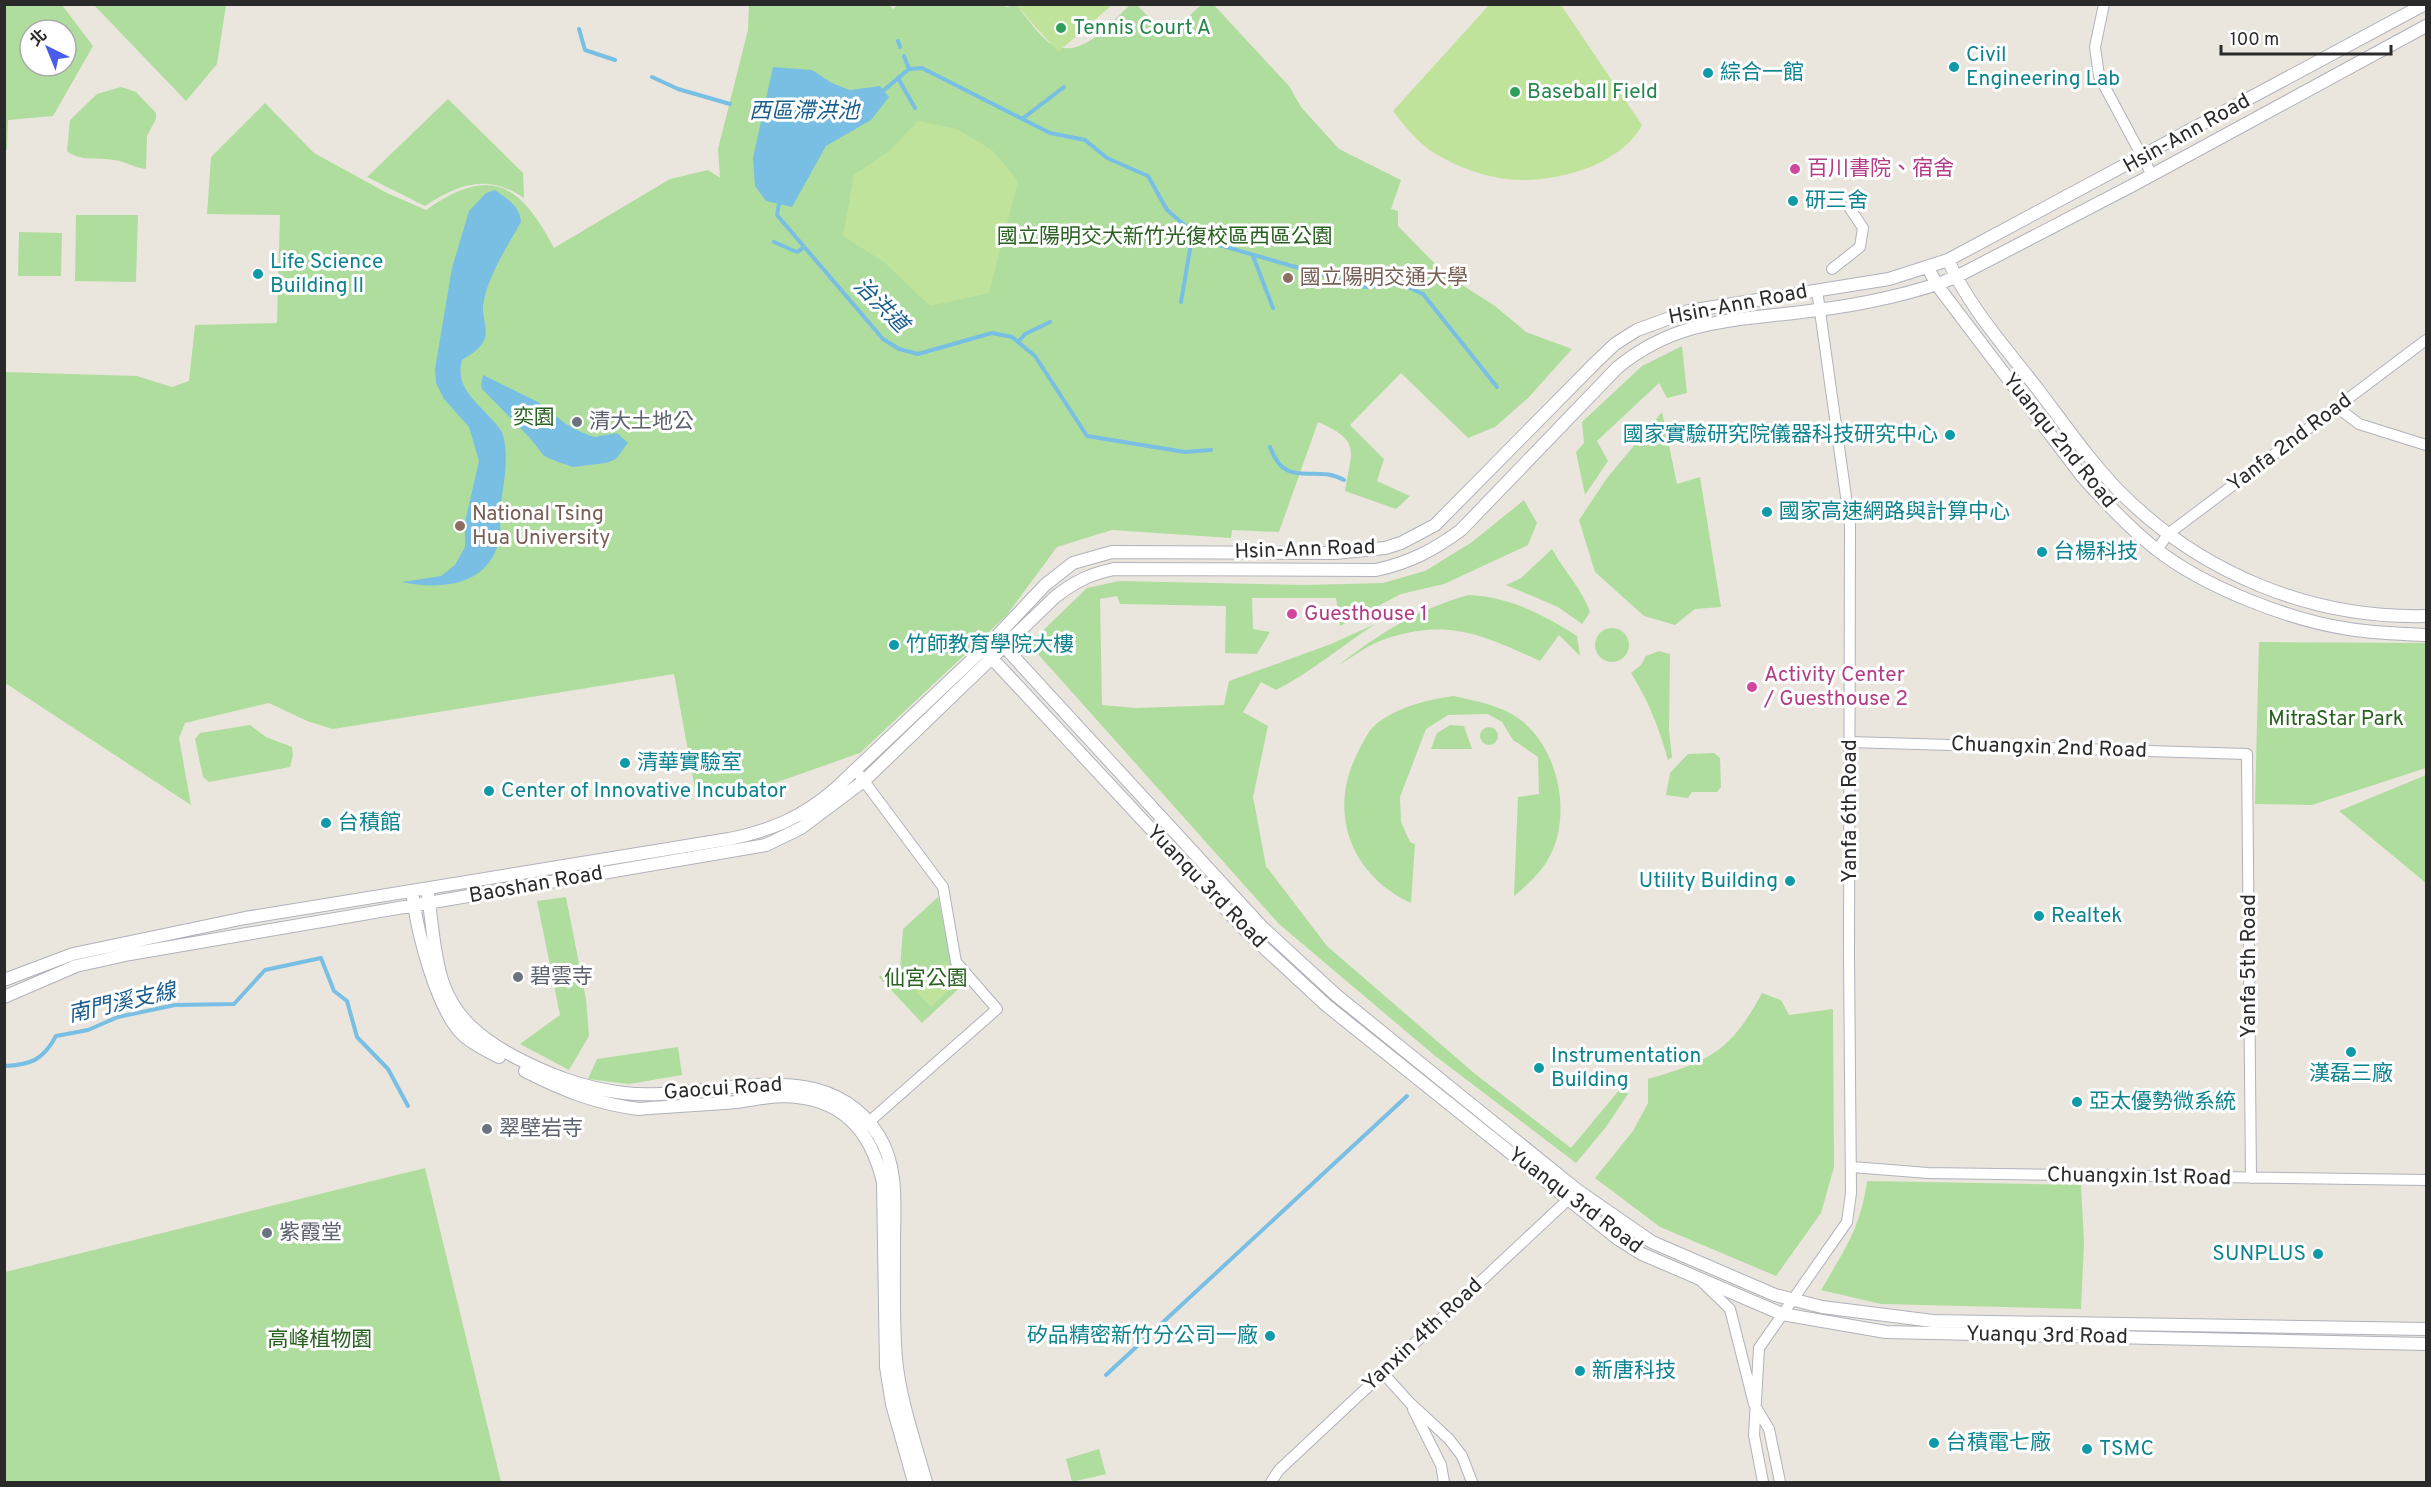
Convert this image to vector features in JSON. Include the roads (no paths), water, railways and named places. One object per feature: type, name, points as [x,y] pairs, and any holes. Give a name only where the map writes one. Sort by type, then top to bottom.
[{"type":"street","points":[[2104,4],[2095,47],[2099,76],[2152,175]]},
{"type":"street","name":"Hsin-Ann Road","points":[[995,638],[1061,571],[1092,556],[1132,552],[1335,553],[1385,549],[1401,543],[1435,525],[1595,363],[1615,344],[1637,330],[1689,311],[1889,279],[1948,260],[2142,158],[2425,4]]},
{"type":"street","name":"Hsin-Ann Road","points":[[1005,647],[1073,582],[1094,573],[1114,569],[1376,570],[1401,565],[1419,557],[1461,530],[1591,394],[1637,352],[1661,338],[1700,325],[1820,310],[1936,285],[1956,277],[2152,175],[2427,26]]},
{"type":"street","points":[[1832,269],[1860,247],[1863,228],[1849,207]]},
{"type":"street","name":"Yuanqu 2nd Road","points":[[1948,260],[1956,277],[1994,333],[2087,453],[2119,491],[2192,552],[2227,572],[2277,593],[2351,612],[2398,617],[2427,616]]},
{"type":"street","name":"Yuanqu 2nd Road","points":[[1928,268],[1936,285],[2081,475],[2102,500],[2157,550],[2220,588],[2269,608],[2348,629],[2427,635]]},
{"type":"street","name":"Yanfa 6th Road","points":[[1754,1404],[1759,1348],[1847,1222],[1852,1167],[1849,955],[1850,525],[1817,290]]},
{"type":"street","name":"Yanfa 2nd Road","points":[[2157,550],[2168,534],[2427,340]]},
{"type":"street","points":[[2338,408],[2359,424],[2427,445]]},
{"type":"street","name":"Yuanqu 3rd Road","points":[[995,638],[1263,928],[1336,995],[1573,1195],[1618,1239],[1642,1254],[1782,1314],[1887,1332],[2427,1344]]},
{"type":"street","name":"Baoshan Road","points":[[4,980],[245,918],[757,834],[790,821],[814,807],[995,638]]},
{"type":"street","name":"Baoshan Road","points":[[4,997],[75,960],[130,954],[766,844],[801,828],[865,780],[1005,647]]},
{"type":"street","name":"Yuanqu 3rd Road","points":[[983,649],[1254,938],[1326,1005],[1573,1195],[1667,1250],[1791,1301],[1933,1322],[2427,1329]]},
{"type":"street","name":"Chuangxin 2nd Road","points":[[1850,742],[2247,754]]},
{"type":"street","name":"Yanfa 5th Road","points":[[2247,754],[2251,1178]]},
{"type":"street","points":[[855,769],[943,887],[956,962],[997,1009],[866,1126]]},
{"type":"street","name":"Gaocui Road","points":[[427,887],[443,982],[452,1013]]},
{"type":"street","name":"Gaocui Road","points":[[412,889],[414,906],[435,983],[464,1036],[509,1064],[570,1094],[639,1109],[785,1096],[818,1101],[866,1126],[888,1153],[894,1185],[896,1360],[926,1482]]},
{"type":"street","name":"Gaocui Road","points":[[866,1126],[883,1182],[883,1334],[886,1367],[892,1404],[914,1482]]},
{"type":"street","name":"Chuangxin 1st Road","points":[[1852,1167],[1928,1173],[2427,1180]]},
{"type":"street","name":"Yanxin 4th Road","points":[[1271,1482],[1279,1470],[1382,1372],[1573,1195]]},
{"type":"street","points":[[1700,1280],[1730,1309],[1754,1404],[1754,1435],[1763,1482]]},
{"type":"street","points":[[1382,1372],[1410,1403],[1449,1439],[1462,1456],[1472,1482]]},
{"type":"street","points":[[1410,1403],[1441,1465],[1444,1482]]},
{"type":"street","points":[[1754,1404],[1769,1429],[1780,1482]]},
{"type":"water","name":"西區滯洪池","points":[[773,67],[812,70],[832,83],[850,90],[880,86],[889,97],[871,120],[826,146],[792,207],[766,201],[755,186],[753,158]]},
{"type":"water","points":[[495,190],[515,207],[521,222],[498,262],[485,295],[483,310],[485,338],[472,354],[462,360],[460,370],[465,387],[501,431],[505,443],[506,460],[500,507],[500,535],[495,552],[487,565],[463,581],[433,585],[402,582],[441,576],[455,565],[465,547],[465,522],[479,461],[469,427],[444,399],[436,383],[435,369],[452,268],[469,211],[486,193]]},
{"type":"water","points":[[483,375],[538,402],[566,424],[581,432],[594,437],[617,433],[628,443],[616,459],[606,463],[573,467],[544,456],[529,437],[482,389]]},
{"type":"waterway","points":[[579,29],[585,50],[615,60]]},
{"type":"waterway","name":"治洪道","points":[[898,41],[900,47]]},
{"type":"waterway","name":"治洪道","points":[[904,56],[909,69]]},
{"type":"waterway","name":"治洪道","points":[[884,90],[909,69],[922,68],[1050,133],[1085,140],[1107,158],[1148,176],[1167,210],[1202,240],[1365,287],[1401,284],[1423,294],[1497,387]]},
{"type":"waterway","points":[[652,77],[678,89],[730,104]]},
{"type":"waterway","name":"治洪道","points":[[898,78],[915,108]]},
{"type":"waterway","name":"治洪道","points":[[1022,119],[1064,87]]},
{"type":"waterway","name":"治洪道","points":[[779,204],[777,215],[883,339],[899,349],[918,354],[992,333],[1012,337],[1035,356],[1087,436],[1185,452],[1211,450]]},
{"type":"waterway","name":"治洪道","points":[[1181,302],[1193,232]]},
{"type":"waterway","name":"治洪道","points":[[774,242],[797,252],[803,248]]},
{"type":"waterway","name":"治洪道","points":[[1253,256],[1273,308]]},
{"type":"waterway","name":"治洪道","points":[[1018,342],[1025,334],[1050,322]]},
{"type":"waterway","points":[[1270,447],[1284,468],[1292,472],[1322,474],[1344,480]]},
{"type":"waterway","name":"南門溪支線","points":[[4,1066],[35,1060],[46,1051],[56,1036],[88,1030],[118,1017],[175,1005],[234,1004],[265,970],[321,958],[334,991],[347,1001],[357,1037],[388,1069],[408,1106]]},
{"type":"waterway","points":[[1106,1375],[1407,1096]]},
{"type":"place","name":"Tennis Court A","points":[[1061,28]]},
{"type":"place","name":"Civil Engineering Lab","points":[[1954,67]]},
{"type":"place","name":"綜合一館","points":[[1708,73]]},
{"type":"place","name":"Baseball Field","points":[[1515,92]]},
{"type":"place","name":"百川書院、宿舍","points":[[1795,169]]},
{"type":"place","name":"研三舍","points":[[1793,201]]},
{"type":"place","name":"Life Science Building II","points":[[258,274]]},
{"type":"place","name":"國立陽明交通大學","points":[[1288,278]]},
{"type":"place","name":"清大土地公","points":[[577,422]]},
{"type":"place","name":"國家實驗研究院儀器科技研究中心","points":[[1950,435]]},
{"type":"place","name":"國家高速網路與計算中心","points":[[1767,512]]},
{"type":"place","name":"National Tsing Hua University","points":[[460,526]]},
{"type":"place","name":"台楊科技","points":[[2042,552]]},
{"type":"place","name":"Guesthouse 1","points":[[1292,614]]},
{"type":"place","name":"竹師教育學院大樓","points":[[894,645]]},
{"type":"place","name":"Activity Center / Guesthouse 2","points":[[1752,687]]},
{"type":"place","name":"清華實驗室","points":[[625,763]]},
{"type":"place","name":"Center of Innovative Incubator","points":[[489,791]]},
{"type":"place","name":"台積館","points":[[326,823]]},
{"type":"place","name":"Utility Building","points":[[1790,881]]},
{"type":"place","name":"Realtek","points":[[2039,916]]},
{"type":"place","name":"碧雲寺","points":[[518,977]]},
{"type":"place","name":"漢磊三廠","points":[[2351,1052]]},
{"type":"place","name":"Instrumentation Building","points":[[1539,1068]]},
{"type":"place","name":"亞太優勢微系統","points":[[2077,1102]]},
{"type":"place","name":"翠壁岩寺","points":[[487,1129]]},
{"type":"place","name":"紫霞堂","points":[[267,1233]]},
{"type":"place","name":"SUNPLUS","points":[[2318,1254]]},
{"type":"place","name":"矽品精密新竹分公司一廠","points":[[1270,1336]]},
{"type":"place","name":"新唐科技","points":[[1580,1371]]},
{"type":"place","name":"台積電七廠","points":[[1934,1443]]},
{"type":"place","name":"TSMC","points":[[2087,1449]]},
{"type":"park label","name":"國立陽明交大新竹光復校區西區公園","points":[[1165,237]]},
{"type":"park label","name":"奕園","points":[[534,418]]},
{"type":"park label","name":"MitraStar Park","points":[[2336,719]]},
{"type":"park label","name":"仙宮公園","points":[[926,979]]},
{"type":"park label","name":"高峰植物園","points":[[320,1340]]}]
